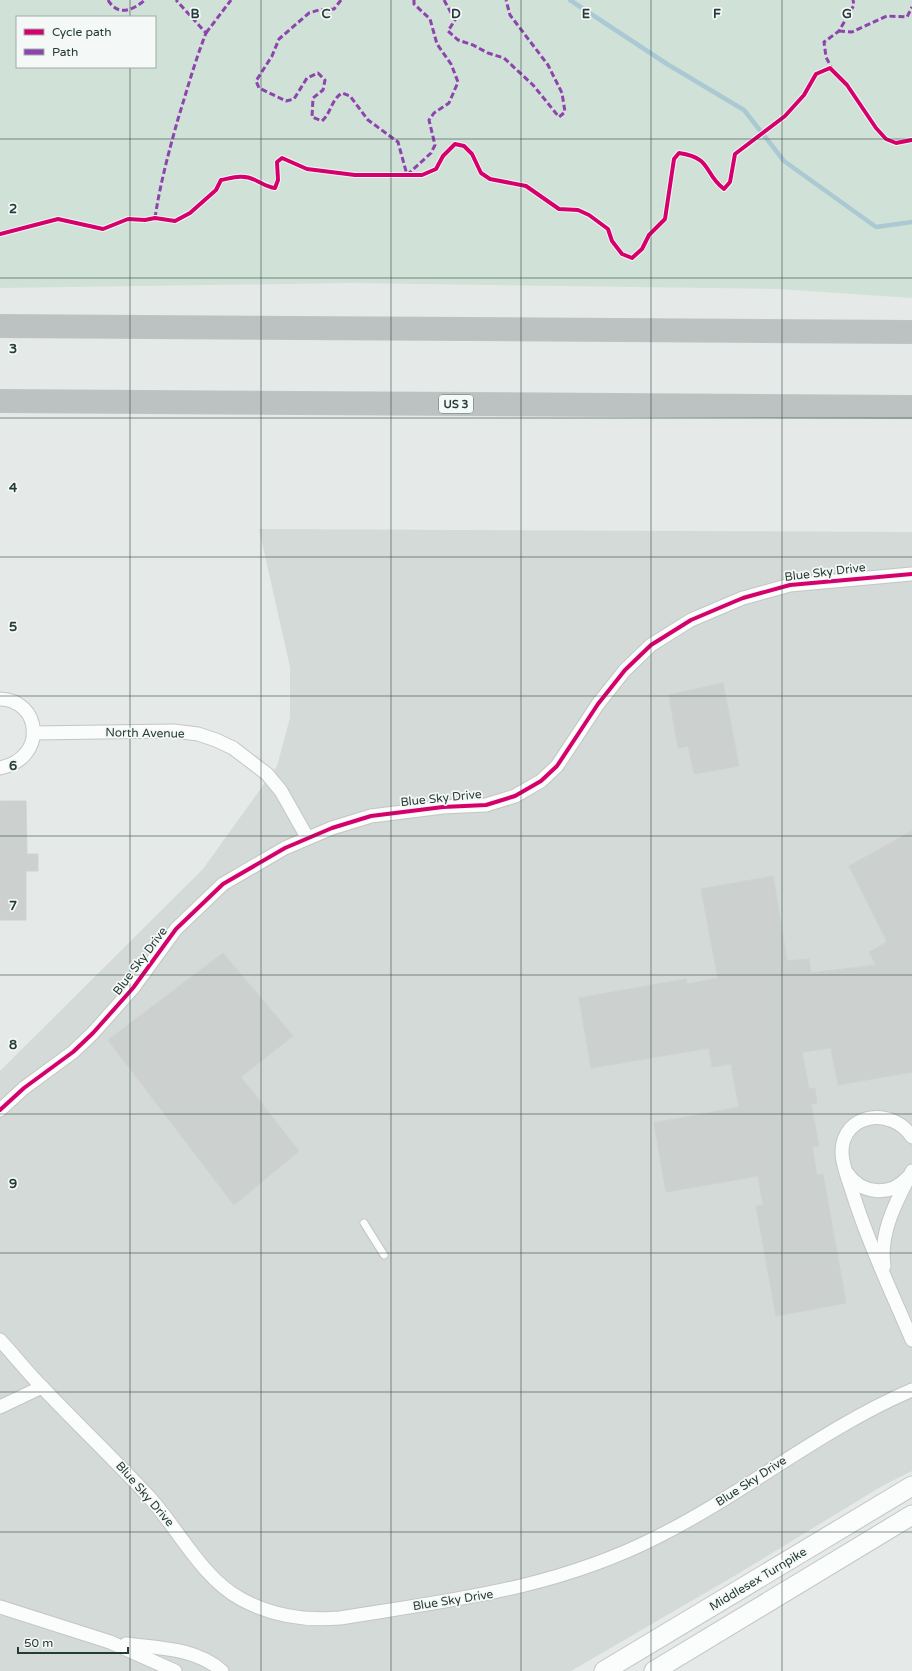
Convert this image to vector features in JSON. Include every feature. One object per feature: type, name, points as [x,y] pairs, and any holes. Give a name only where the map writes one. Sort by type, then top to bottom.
[{"type":"highway","points":[[0,326],[912,332]]},
{"type":"highway","name":"US 3","points":[[0,401],[912,407]]},
{"type":"main road","name":"Middlesex Turnpike","points":[[604,1671],[912,1486]]},
{"type":"main road","name":"Middlesex Turnpike","points":[[654,1671],[912,1515]]},
{"type":"street","name":"Blue Sky Drive","points":[[0,1110],[24,1088],[73,1052],[92,1034],[132,988],[176,929],[223,884],[307,837],[371,816],[443,807],[486,805],[515,796],[541,781],[557,766],[598,704],[625,670],[651,645],[692,620],[743,598],[790,585],[912,574]]},
{"type":"street","points":[[0,699],[7,699],[20,706],[28,713],[32,723],[33,733],[32,743],[22,758],[12,765],[0,768]]},
{"type":"street","name":"North Avenue","points":[[33,733],[174,731],[198,734],[216,740],[233,748],[267,774],[281,791],[307,837]]},
{"type":"street","points":[[912,1137],[902,1124],[891,1118],[874,1117],[864,1120],[851,1129],[842,1151],[843,1161],[860,1217],[912,1340]]},
{"type":"street","points":[[843,1161],[852,1179],[862,1187],[871,1190],[884,1191],[896,1187],[911,1173]]},
{"type":"street","points":[[886,1278],[883,1262],[887,1223],[911,1173]]},
{"type":"street","name":"Blue Sky Drive","points":[[0,1340],[42,1387],[107,1451],[152,1500],[220,1584],[240,1598],[264,1610],[292,1618],[316,1620],[494,1593],[536,1583],[613,1557],[656,1538],[693,1518],[791,1456],[889,1401],[912,1390]]},
{"type":"street","points":[[0,1407],[42,1387]]},
{"type":"street","points":[[0,1607],[110,1642],[175,1671]]},
{"type":"street","points":[[110,1642],[186,1652],[202,1658],[222,1671]]},
{"type":"lane","points":[[364,1223],[384,1255]]},
{"type":"shaded area","points":[[259,529],[912,532],[912,1471],[882,1486],[736,1575],[571,1671],[0,1671],[0,1071],[203,869],[277,766],[290,718],[290,667]]},
{"type":"green space","points":[[0,0],[912,0],[912,298],[779,289],[351,283],[0,288]]},
{"type":"building","points":[[723,683],[739,766],[694,774],[688,746],[678,748],[669,695]]},
{"type":"building","points":[[0,801],[26,801],[27,854],[38,854],[38,871],[26,871],[26,920],[0,920]]},
{"type":"building","points":[[912,831],[912,1072],[838,1085],[831,1048],[802,1052],[809,1089],[815,1088],[817,1103],[811,1104],[819,1146],[812,1147],[817,1175],[823,1174],[846,1303],[776,1316],[756,1206],[763,1205],[758,1176],[666,1192],[654,1123],[739,1107],[731,1064],[712,1067],[709,1048],[591,1068],[579,998],[686,979],[687,984],[718,978],[701,889],[773,876],[787,961],[809,959],[811,973],[876,965],[869,952],[887,942],[849,866]]},
{"type":"building","points":[[223,953],[293,1036],[241,1077],[299,1151],[234,1205],[108,1040]]},
{"type":"waterway","points":[[570,0],[667,64],[744,110],[784,161],[876,227],[912,222]]},
{"type":"marked path","points":[[108,0],[116,9],[121,10],[136,7],[145,0]]},
{"type":"marked path","points":[[155,218],[168,155],[206,33],[176,0]]},
{"type":"marked path","points":[[206,33],[231,0]]},
{"type":"marked path","points":[[341,0],[334,9],[319,10],[309,13],[279,39],[272,56],[256,81],[259,88],[286,101],[294,99],[307,78],[318,73],[325,80],[323,90],[313,98],[312,117],[322,121],[338,96],[342,93],[350,96],[368,120],[398,142],[407,175]]},
{"type":"marked path","points":[[407,175],[431,153],[435,145],[429,120],[434,113],[449,103],[458,82],[451,64],[437,44],[430,19],[414,4],[414,0]]},
{"type":"marked path","points":[[444,0],[455,20],[448,31],[458,40],[504,58],[533,85],[559,117],[565,112],[562,93],[548,65],[510,15],[506,0]]},
{"type":"marked path","points":[[833,71],[826,57],[824,42],[839,31],[854,5],[853,0]]},
{"type":"marked path","points":[[839,31],[852,32],[887,16],[907,17],[912,7]]},
{"type":"cycle path","points":[[0,234],[58,219],[103,229],[128,219],[145,220],[155,218],[175,221],[190,213],[216,190],[221,180],[246,177],[275,188],[278,180],[277,162],[282,158],[307,169],[355,175],[422,175],[436,169],[443,156],[455,144],[464,146],[472,154],[481,173],[490,179],[526,186],[559,209],[578,210],[589,215],[608,229],[612,241],[622,254],[632,258],[642,249],[649,235],[665,219],[674,159],[679,153],[690,155],[703,162],[717,183],[724,189],[730,182],[735,154],[785,116],[804,95],[816,74],[830,68],[847,85],[876,128],[886,139],[896,143],[912,140]]},
{"type":"cycle path","points":[[0,1110],[24,1088],[73,1052],[93,1033],[133,988],[176,929],[223,884],[285,848],[332,828],[371,816],[443,807],[486,805],[515,796],[541,781],[557,766],[598,704],[625,670],[651,645],[691,620],[743,598],[790,585],[912,574]]}]
